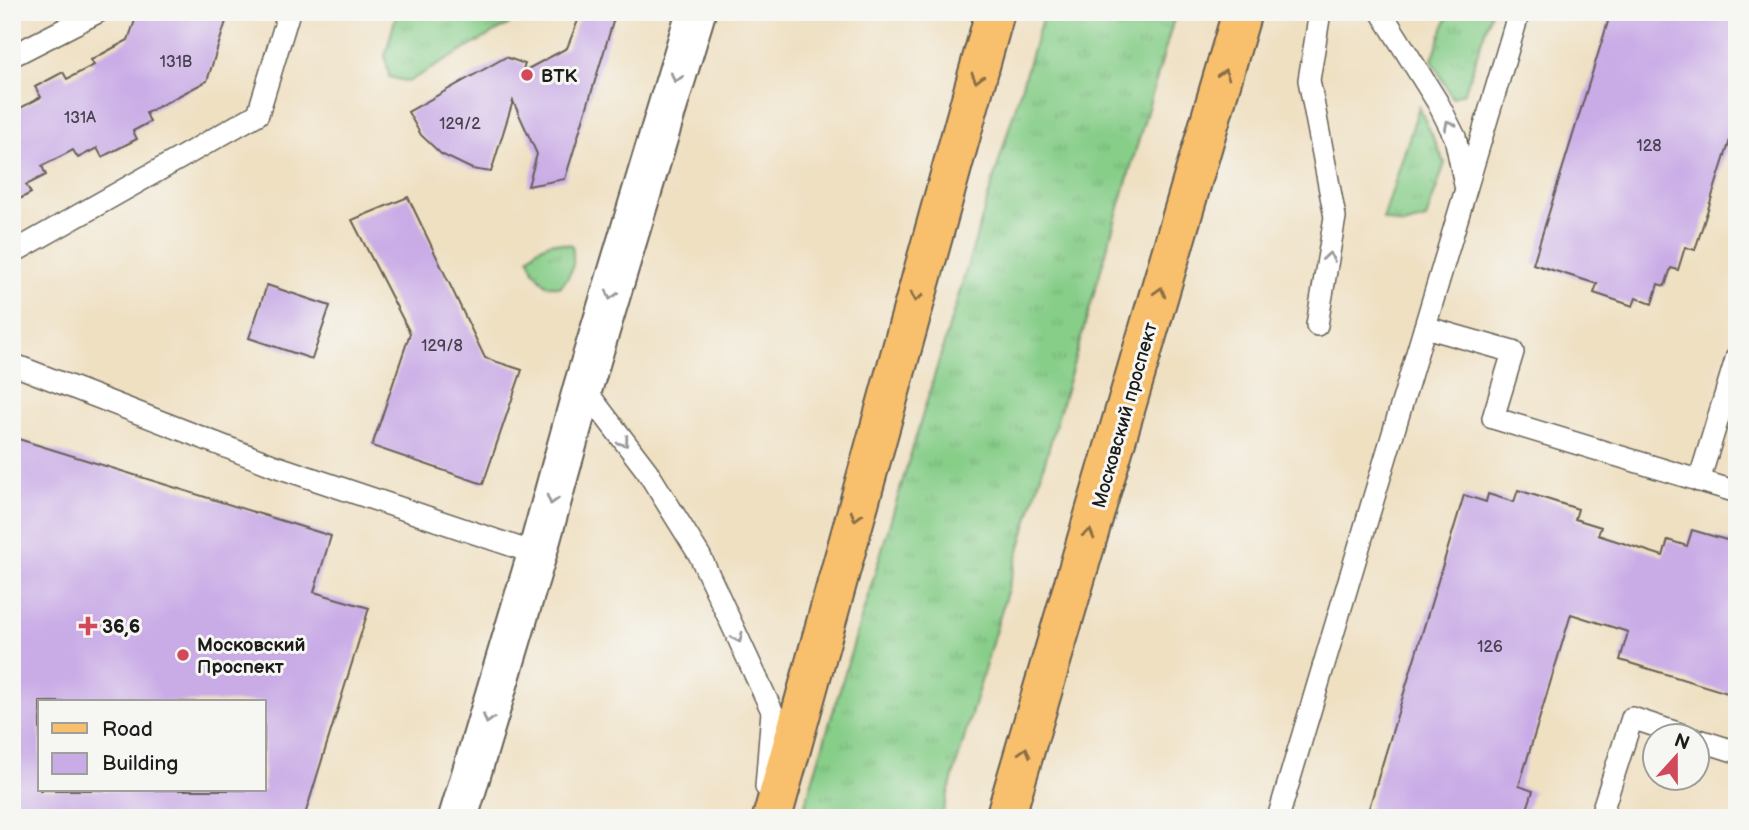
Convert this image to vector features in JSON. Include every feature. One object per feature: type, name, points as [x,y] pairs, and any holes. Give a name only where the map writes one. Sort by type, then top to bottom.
[{"type":"main road","points":[[772,818],[995,12]]},
{"type":"main road","name":"Московский проспект","points":[[1005,818],[1242,12]]},
{"type":"street","points":[[458,818],[537,554],[583,387],[696,12]]},
{"type":"lane","points":[[12,57],[98,12]]},
{"type":"lane","points":[[12,253],[258,114],[289,12]]},
{"type":"lane","points":[[1318,325],[1335,217],[1309,80],[1320,12]]},
{"type":"lane","points":[[1381,12],[1438,103],[1455,137],[1466,191]]},
{"type":"lane","points":[[1278,818],[1519,12]]},
{"type":"lane","points":[[1425,327],[1513,352],[1493,418],[1737,492]]},
{"type":"lane","points":[[1699,481],[1737,356]]},
{"type":"lane","points":[[12,364],[275,466],[537,554]]},
{"type":"lane","points":[[583,387],[647,471],[700,556],[772,711],[764,818]]},
{"type":"lane","points":[[1600,818],[1632,718],[1644,722]]},
{"type":"lane","points":[[1710,743],[1737,752]]},
{"type":"green space","points":[[397,12],[530,12],[408,82],[389,77],[385,56]]},
{"type":"green space","points":[[1044,12],[1176,12],[941,818],[801,818]]},
{"type":"green space","points":[[1449,12],[1491,12],[1465,92],[1452,98],[1432,60]]},
{"type":"green space","points":[[1419,107],[1445,163],[1426,219],[1403,225],[1383,219]]},
{"type":"green space","points":[[551,242],[572,245],[572,268],[560,287],[546,285],[534,271],[529,258],[537,249]]},
{"type":"building","points":[[138,12],[229,12],[207,81],[146,113],[150,122],[133,131],[137,139],[102,157],[97,148],[78,158],[73,150],[42,166],[46,175],[26,185],[31,193],[12,203],[12,101],[17,110],[41,97],[35,87],[63,72],[67,79],[94,65],[91,60],[128,40]]},
{"type":"building","points":[[583,12],[616,12],[565,179],[528,186],[537,154],[513,101],[491,172],[472,169],[441,154],[421,135],[408,112],[506,57],[525,64],[522,72],[567,48]]},
{"type":"building","points":[[1611,12],[1737,12],[1737,68],[1732,85],[1737,87],[1737,118],[1695,250],[1685,247],[1678,270],[1671,268],[1665,286],[1658,284],[1652,304],[1636,298],[1633,306],[1594,293],[1597,284],[1533,264]]},
{"type":"building","points":[[408,197],[485,358],[522,370],[483,484],[372,446],[410,333],[352,220]]},
{"type":"building","points":[[267,285],[330,306],[312,359],[249,338]]},
{"type":"building","name":"Московский Проспект","points":[[12,437],[331,536],[314,592],[369,608],[304,818],[12,818]]},
{"type":"building","points":[[1518,490],[1578,509],[1575,519],[1601,527],[1598,535],[1663,556],[1668,540],[1687,546],[1692,530],[1737,543],[1737,696],[1620,660],[1628,632],[1571,614],[1519,786],[1533,791],[1524,818],[1366,818],[1464,495],[1486,502],[1488,494],[1514,502]]},
{"type":"place","name":"ВТК","points":[[527,75]]},
{"type":"place","name":"36,6","points":[[88,626]]},
{"type":"place","name":"Московский Проспект","points":[[183,655]]}]
